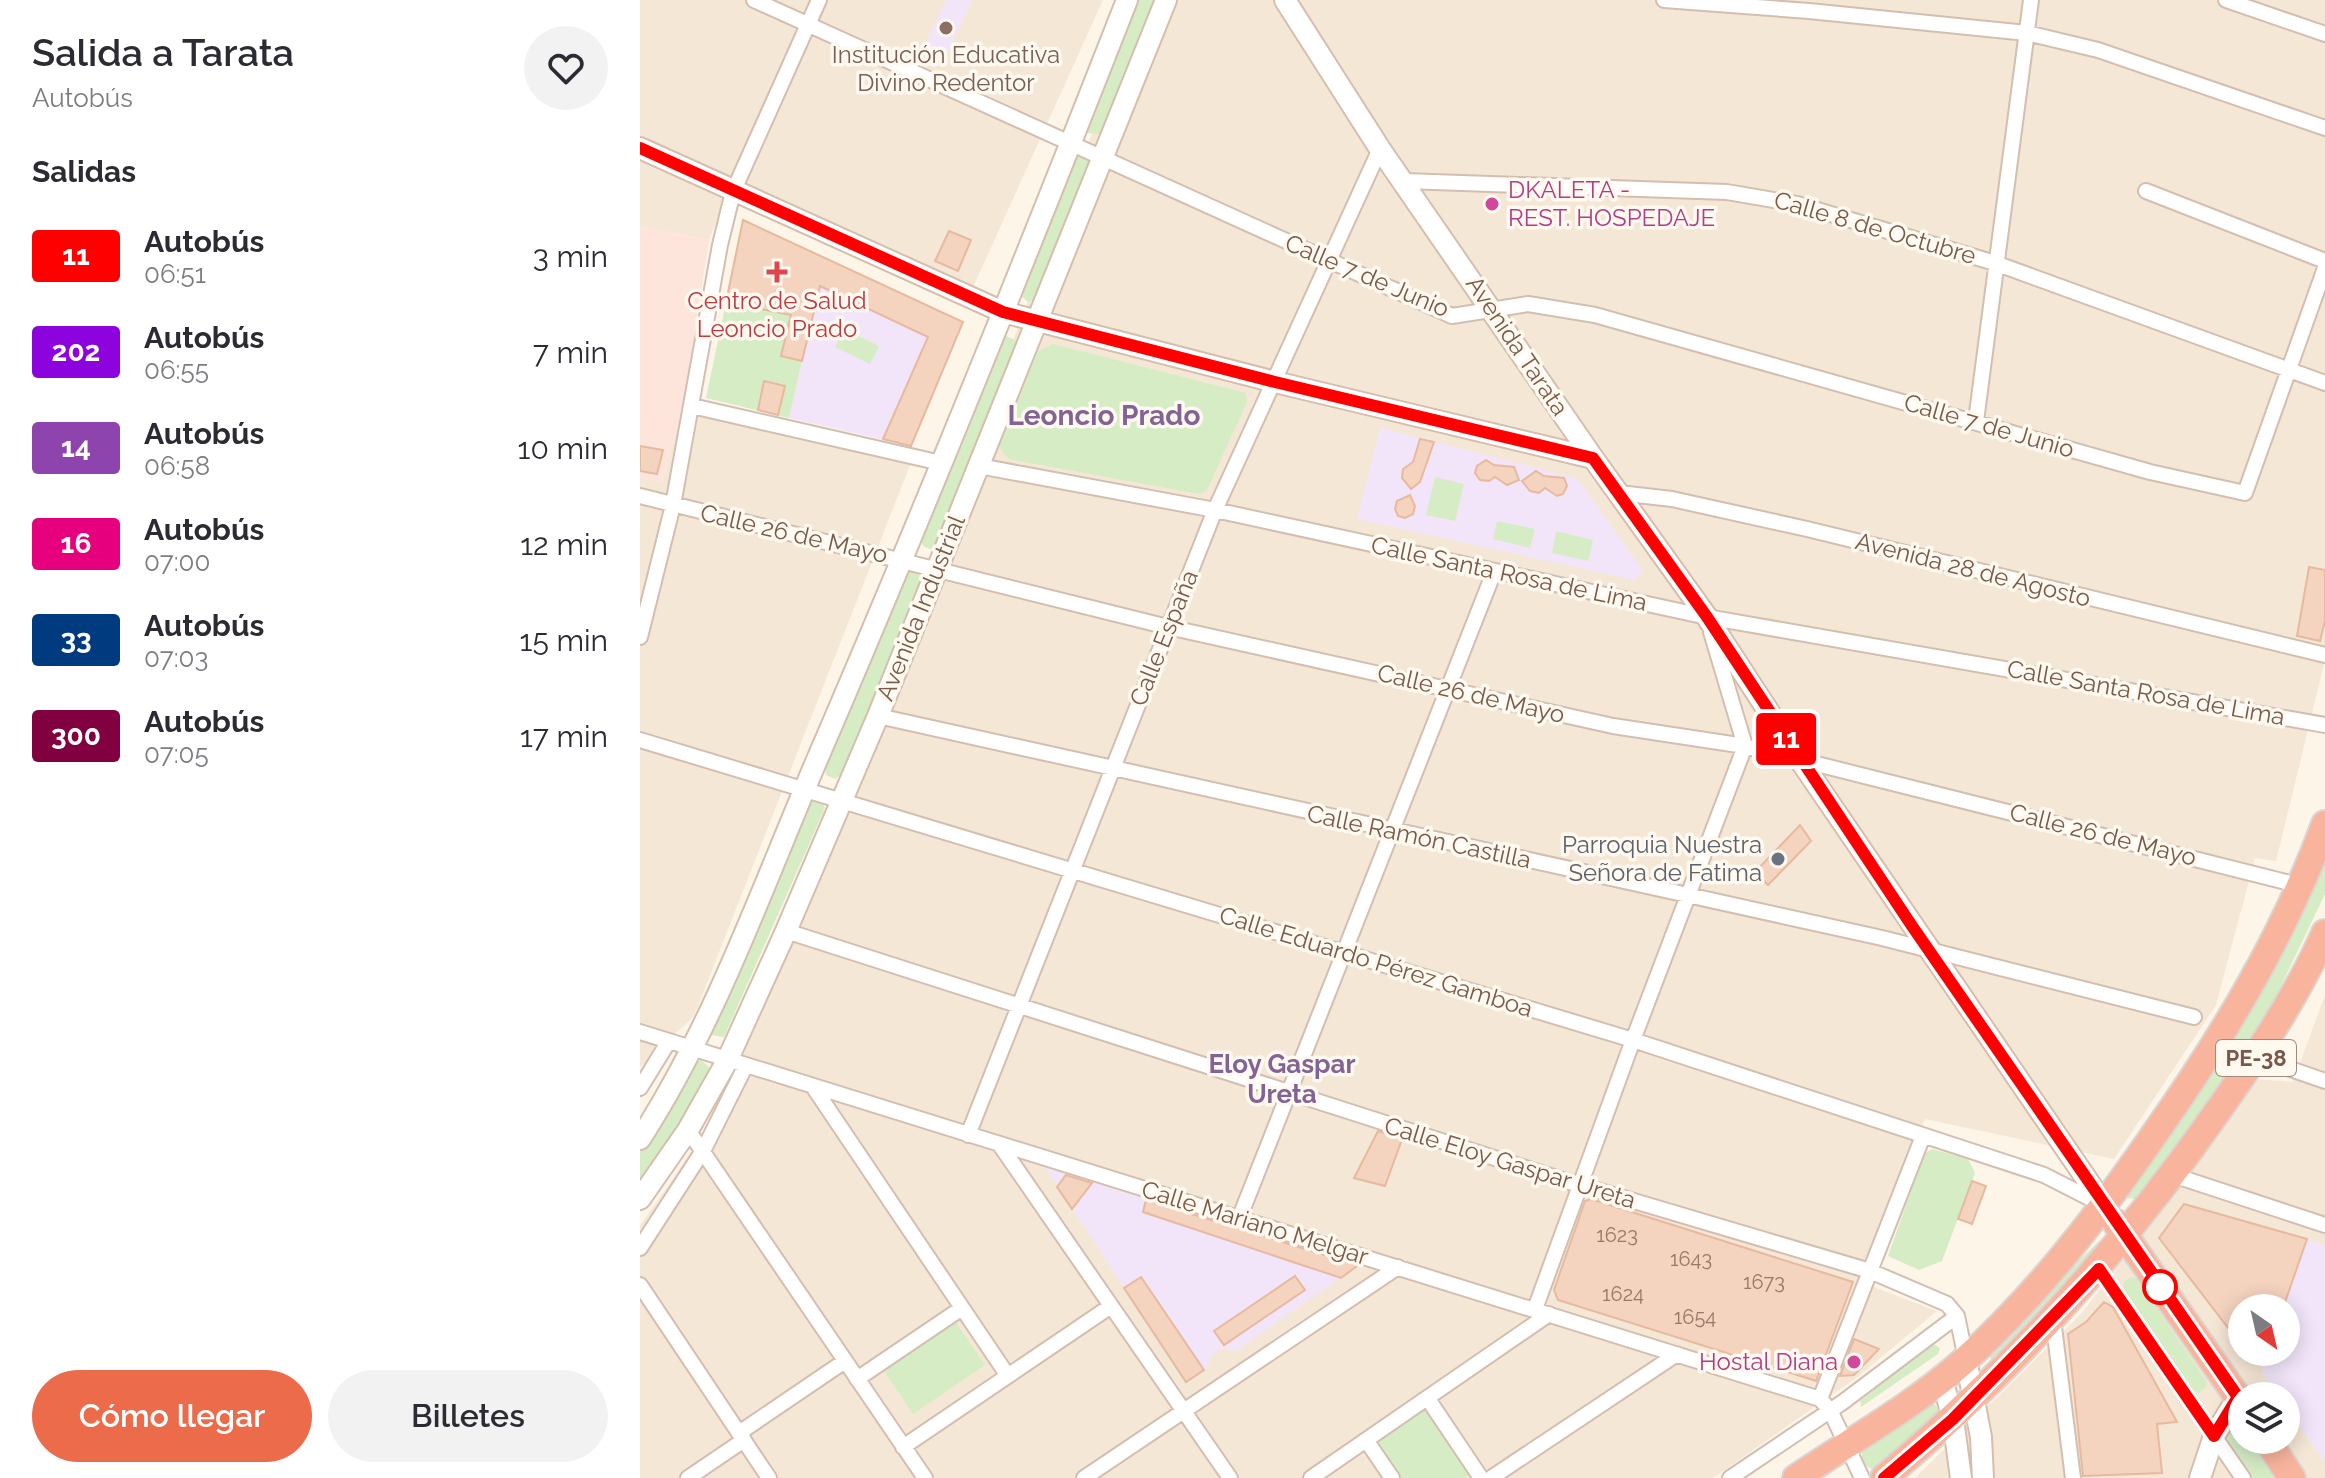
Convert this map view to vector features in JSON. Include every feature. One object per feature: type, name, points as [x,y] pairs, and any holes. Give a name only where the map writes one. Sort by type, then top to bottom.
[{"type":"highway","name":"PE-38","points":[[2105,1206],[2215,1048],[2270,952],[2302,886],[2325,824]]},
{"type":"highway","name":"PE-38","points":[[2125,1237],[2256,1057],[2311,965],[2325,933]]},
{"type":"highway","name":"Avenida Tarata","points":[[2105,1206],[2228,1383]]},
{"type":"highway","points":[[1796,1478],[1942,1379],[1966,1359],[2055,1265],[2105,1206]]},
{"type":"highway","points":[[1884,1478],[1953,1419],[2053,1319],[2125,1237]]},
{"type":"highway","points":[[2276,1454],[2292,1478]]},
{"type":"main road","name":"Avenida Industrial","points":[[640,1139],[691,1048],[750,922],[903,560],[1127,0]]},
{"type":"main road","name":"Avenida Industrial","points":[[640,1199],[736,1064],[786,931],[878,716],[1166,0]]},
{"type":"main road","name":"Avenida Tarata","points":[[1285,0],[1380,149],[1707,617],[1802,763],[2105,1206]]},
{"type":"main road","points":[[640,148],[1003,312],[1275,382],[1593,458]]},
{"type":"main road","points":[[1966,1359],[1975,1397],[1983,1478]]},
{"type":"main road","points":[[1942,1379],[1953,1419],[1961,1478]]},
{"type":"main road","points":[[2200,1478],[2214,1436],[2228,1417]]},
{"type":"street","name":"Calle 7 de Junio","points":[[754,0],[1101,160],[1452,316],[1528,304],[1595,315],[2150,472],[2245,493],[2288,370]]},
{"type":"street","points":[[640,637],[673,505],[720,245],[733,192],[819,0]]},
{"type":"street","points":[[1664,0],[2027,33],[2098,50],[2325,128]]},
{"type":"street","points":[[1976,421],[2031,0]]},
{"type":"street","points":[[2226,0],[2325,34]]},
{"type":"street","name":"Calle España","points":[[968,1135],[1215,510],[1380,149]]},
{"type":"street","name":"Calle 8 de Octubre","points":[[1404,181],[1748,194],[1797,204],[1995,263],[2325,383]]},
{"type":"street","points":[[2146,191],[2325,261]]},
{"type":"street","points":[[2288,370],[2325,268]]},
{"type":"street","points":[[692,406],[941,463]]},
{"type":"street","name":"Calle Santa Rosa de Lima","points":[[979,466],[1215,510],[1707,617],[2325,725]]},
{"type":"street","name":"Avenida 28 de Agosto","points":[[1619,493],[1672,499],[1807,529],[2325,655]]},
{"type":"street","name":"Calle 26 de Mayo","points":[[640,496],[1168,627],[1613,726],[1745,746],[1802,763],[2008,811],[2302,886]]},
{"type":"street","points":[[1239,1219],[1494,572]]},
{"type":"street","points":[[1311,1478],[1428,1399],[1542,1312],[1580,1186],[1745,746],[1707,617]]},
{"type":"street","name":"Calle Ramón Castilla","points":[[878,716],[1392,832],[1688,894],[1928,949],[2194,1017]]},
{"type":"street","name":"Calle Eduardo Pérez Gamboa","points":[[640,740],[1633,1040],[2044,1175],[2105,1206]]},
{"type":"street","name":"Calle Eloy Gaspar Ureta","points":[[786,931],[1580,1186],[1870,1271],[1939,1299],[1957,1316]]},
{"type":"street","name":"Calle Mariano Melgar","points":[[640,1032],[1677,1354],[1825,1404]]},
{"type":"street","points":[[640,1088],[669,1041]]},
{"type":"street","points":[[2256,1057],[2325,1081]]},
{"type":"street","points":[[640,1248],[704,1149],[736,1064]]},
{"type":"street","points":[[814,1088],[1008,1376]]},
{"type":"street","points":[[688,1130],[704,1149],[925,1478]]},
{"type":"street","points":[[1862,1478],[1825,1404],[1870,1271],[1923,1136]]},
{"type":"street","points":[[1000,1145],[1230,1478]]},
{"type":"street","points":[[2173,1175],[2325,1225]]},
{"type":"street","points":[[1084,1478],[1398,1267]]},
{"type":"street","points":[[2099,1269],[2243,1478]]},
{"type":"street","points":[[640,1285],[769,1478]]},
{"type":"street","points":[[903,1447],[1111,1306]]},
{"type":"street","points":[[857,1379],[962,1308]]},
{"type":"street","points":[[1730,1478],[1825,1404],[1957,1316],[1966,1359]]},
{"type":"street","points":[[2053,1319],[2073,1478]]},
{"type":"street","points":[[1491,1478],[1677,1354]]},
{"type":"street","points":[[688,1478],[845,1361]]},
{"type":"street","points":[[1428,1399],[1481,1478]]},
{"type":"street","points":[[1366,1440],[1392,1478]]},
{"type":"shaded area","points":[[640,0],[1103,0],[970,294],[730,186],[709,240],[640,226]]},
{"type":"shaded area","name":"Institución Educativa Divino Redentor","points":[[946,0],[972,0],[941,66],[920,56]]},
{"type":"shaded area","points":[[1143,0],[2325,0],[2325,660],[2276,861],[2255,858],[2216,1005],[2114,1159],[1925,1119],[1858,1281],[1937,1311],[1856,1378],[1713,1478],[640,1478],[640,1226],[738,1085],[737,1037],[842,789]]},
{"type":"shaded area","points":[[640,226],[709,240],[684,401],[662,483],[640,478]]},
{"type":"shaded area","points":[[826,258],[963,322],[911,446],[789,418]]},
{"type":"shaded area","points":[[684,402],[914,455],[694,1016],[640,1067],[640,478],[662,482]]},
{"type":"shaded area","points":[[1380,428],[1578,479],[1643,571],[1635,580],[1357,519]]},
{"type":"shaded area","points":[[2325,995],[2325,1478],[1915,1478],[2082,1313],[2255,1079],[2293,1082]]},
{"type":"shaded area","points":[[1052,1162],[1357,1256],[1357,1266],[1234,1352],[1223,1348],[1211,1355],[1208,1367],[1189,1380],[1184,1379],[1046,1169]]},
{"type":"shaded area","points":[[2307,1239],[2325,1245],[2325,1463],[2300,1427],[2300,1382],[2269,1382],[2261,1371],[2263,1366],[2300,1366],[2300,1294],[2288,1294]]},
{"type":"green space","points":[[1136,0],[1154,0],[1100,134],[1086,133],[1084,128]]},
{"type":"green space","points":[[1072,158],[1087,159],[1089,165],[1035,299],[1028,302],[1019,294]]},
{"type":"green space","points":[[726,302],[812,318],[789,418],[706,398]]},
{"type":"green space","points":[[844,329],[879,346],[870,364],[835,347]]},
{"type":"green space","points":[[1006,336],[1015,340],[1016,347],[936,547],[930,549],[923,546],[921,540],[1001,339]]},
{"type":"green space","name":"Leoncio Prado","points":[[1053,344],[1246,393],[1247,402],[1207,490],[1199,494],[1008,459],[999,446],[1038,351]]},
{"type":"green space","points":[[1435,477],[1464,484],[1455,521],[1426,515]]},
{"type":"green space","points":[[1497,521],[1535,529],[1530,548],[1493,539]]},
{"type":"green space","points":[[1556,531],[1593,540],[1588,561],[1552,553]]},
{"type":"green space","points":[[911,570],[919,573],[921,584],[841,775],[835,779],[826,775],[825,769],[904,573]]},
{"type":"green space","points":[[813,798],[823,803],[825,808],[724,1037],[711,1035],[709,1031],[759,926],[806,804]]},
{"type":"green space","points":[[2325,857],[2325,894],[2271,1007],[2222,1087],[2136,1199],[2126,1198],[2126,1192],[2209,1078],[2254,1003]]},
{"type":"green space","points":[[701,1060],[711,1073],[640,1184],[640,1151],[692,1063]]},
{"type":"green space","points":[[1932,1149],[1968,1159],[1975,1173],[1942,1261],[1919,1270],[1888,1256],[1924,1154]]},
{"type":"green space","points":[[2099,1241],[2104,1243],[1998,1359],[1992,1361],[1987,1350]]},
{"type":"green space","points":[[2131,1277],[2137,1279],[2207,1382],[2199,1393],[2193,1391],[2123,1288],[2124,1282]]},
{"type":"green space","points":[[955,1321],[985,1365],[913,1414],[883,1369]]},
{"type":"green space","points":[[1932,1343],[1940,1348],[1938,1354],[1861,1407],[1860,1401]]},
{"type":"green space","points":[[1928,1403],[1936,1405],[1942,1416],[1883,1470],[1873,1470],[1862,1463],[1862,1450]]},
{"type":"green space","points":[[1418,1409],[1430,1412],[1469,1470],[1469,1475],[1464,1478],[1401,1478],[1377,1443],[1380,1436]]},
{"type":"green space","points":[[2237,1454],[2259,1454],[2275,1478],[2253,1478]]},
{"type":"building","points":[[743,220],[963,322],[911,446],[883,439],[928,337],[820,286],[802,361],[781,356],[791,315],[726,302]]},
{"type":"building","points":[[949,231],[971,240],[958,271],[935,261]]},
{"type":"building","points":[[764,381],[785,386],[778,415],[758,410]]},
{"type":"building","points":[[1420,439],[1434,442],[1420,482],[1411,489],[1402,478],[1403,469],[1413,462]]},
{"type":"building","points":[[640,446],[663,450],[657,474],[640,471]]},
{"type":"building","points":[[1486,460],[1494,465],[1514,467],[1519,480],[1507,485],[1495,477],[1489,481],[1480,480],[1475,473],[1477,466]]},
{"type":"building","points":[[1536,471],[1544,476],[1564,478],[1567,486],[1563,494],[1557,496],[1545,488],[1539,493],[1530,491],[1522,481]]},
{"type":"building","points":[[1410,495],[1415,506],[1413,514],[1405,518],[1398,516],[1395,509],[1397,501]]},
{"type":"building","points":[[2309,567],[2325,570],[2325,621],[2320,641],[2297,636]]},
{"type":"building","points":[[1800,825],[1811,841],[1768,885],[1755,872]]},
{"type":"building","points":[[1378,1131],[1402,1139],[1385,1186],[1354,1178]]},
{"type":"building","points":[[1066,1175],[1092,1183],[1072,1209],[1057,1187]]},
{"type":"building","points":[[1972,1181],[1986,1186],[1972,1224],[1958,1219]]},
{"type":"building","points":[[1591,1199],[1853,1282],[1816,1381],[1558,1300],[1554,1290],[1585,1201]]},
{"type":"building","points":[[1146,1200],[1357,1266],[1341,1278],[1143,1212]]},
{"type":"building","points":[[2184,1204],[2307,1239],[2288,1294],[2228,1294],[2228,1328],[2159,1238]]},
{"type":"building","points":[[1295,1276],[1305,1290],[1224,1345],[1214,1331]]},
{"type":"building","points":[[1141,1277],[1204,1370],[1186,1382],[1124,1288]]},
{"type":"building","points":[[2104,1302],[2113,1307],[2177,1422],[2157,1424],[2162,1473],[2083,1476],[2068,1334],[2086,1322]]},
{"type":"building","name":"Hostal Diana","points":[[1854,1339],[1879,1349],[1854,1375],[1840,1376]]},
{"type":"bus line","name":"11","points":[[640,148],[1003,312],[1275,382],[1593,458],[1707,617],[1912,926],[2238,1397],[2214,1436],[2099,1269],[1953,1419],[1884,1478]]},
{"type":"place","name":"Institución Educativa Divino Redentor","points":[[946,28]]},
{"type":"place","name":"DKALETA - REST. HOSPEDAJE","points":[[1492,204]]},
{"type":"place","name":"Centro de Salud Leoncio Prado","points":[[777,272]]},
{"type":"place","name":"Parroquia Nuestra Señora de Fatima","points":[[1778,859]]},
{"type":"place","name":"Hostal Diana","points":[[1854,1362]]},
{"type":"district","name":"Leoncio Prado","points":[[1104,415]]},
{"type":"district","name":"Eloy Gaspar Ureta","points":[[1282,1079]]}]
